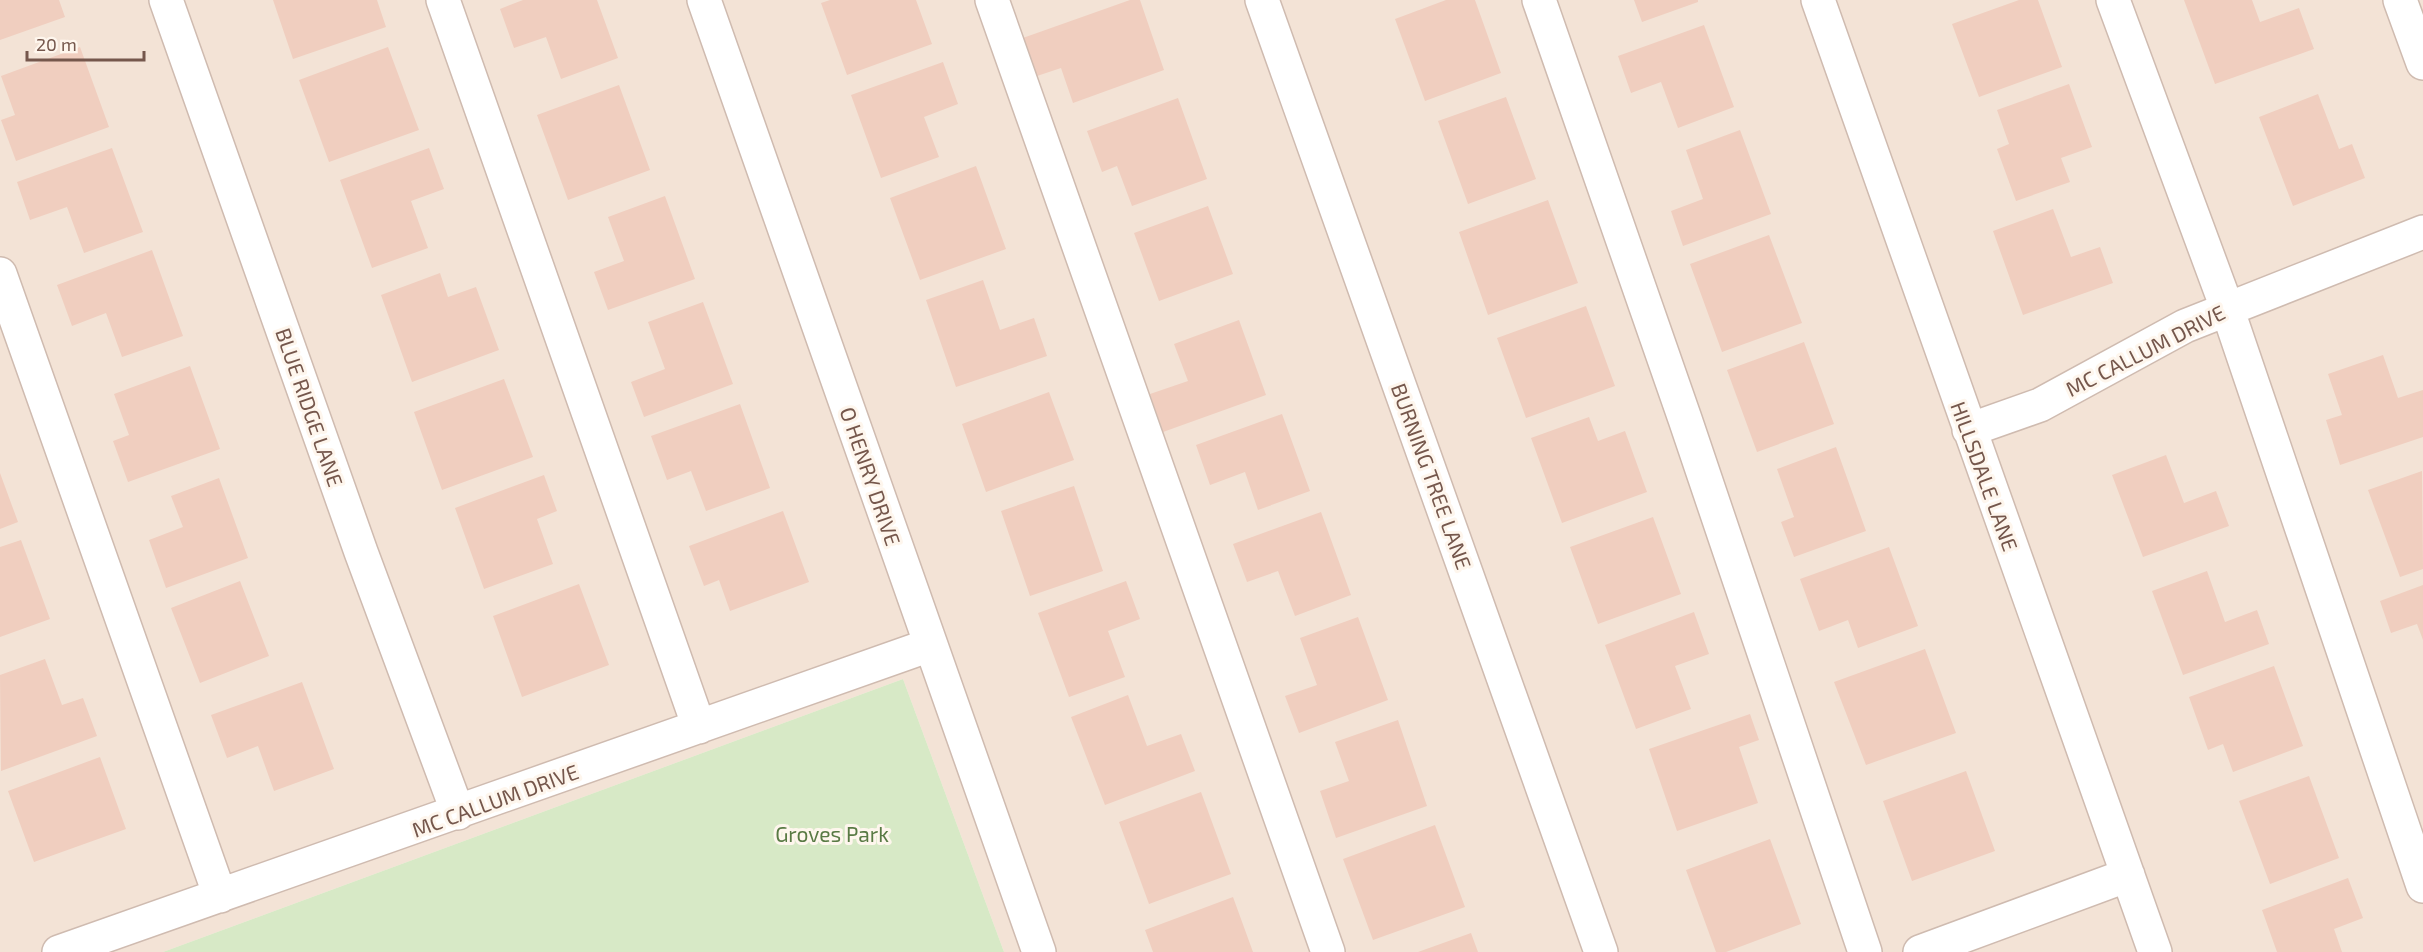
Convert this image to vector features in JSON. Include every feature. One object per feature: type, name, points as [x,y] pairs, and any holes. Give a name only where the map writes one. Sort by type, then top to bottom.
[{"type":"street","name":"BLUE RIDGE LANE","points":[[166,0],[361,552],[458,813]]},
{"type":"street","points":[[443,0],[699,727]]},
{"type":"street","name":"O HENRY DRIVE","points":[[704,0],[1039,952]]},
{"type":"street","points":[[992,0],[1328,952]]},
{"type":"street","name":"BURNING TREE LANE","points":[[1262,0],[1601,952]]},
{"type":"street","points":[[1539,0],[1689,430],[1865,952]]},
{"type":"street","name":"HILLSDALE LANE","points":[[1818,0],[2155,952]]},
{"type":"street","points":[[2113,0],[2227,308],[2423,886]]},
{"type":"street","points":[[2400,0],[2423,63]]},
{"type":"street","name":"MC CALLUM DRIVE","points":[[1969,430],[2040,405],[2185,326],[2423,232]]},
{"type":"street","points":[[0,274],[220,896]]},
{"type":"street","name":"MC CALLUM DRIVE","points":[[59,952],[930,645]]},
{"type":"street","points":[[1920,952],[2128,875]]},
{"type":"shaded area","points":[[0,0],[2423,0],[2423,952],[1004,952],[903,679],[163,952],[0,952]]},
{"type":"green space","name":"Groves Park","points":[[903,679],[1004,952],[163,952]]},
{"type":"building","points":[[0,0],[59,0],[65,17],[0,40]]},
{"type":"building","points":[[273,0],[377,0],[386,27],[293,59]]},
{"type":"building","points":[[523,0],[597,0],[618,58],[561,79],[546,37],[514,48],[500,9]]},
{"type":"building","points":[[830,0],[916,0],[932,44],[847,75],[821,3]]},
{"type":"building","points":[[1130,0],[1140,0],[1164,70],[1073,103],[1061,68],[1034,77],[1020,39]]},
{"type":"building","points":[[1446,0],[1475,0],[1501,73],[1425,101],[1395,19]]},
{"type":"building","points":[[1634,0],[1698,0],[1698,2],[1642,22]]},
{"type":"building","points":[[2019,0],[2038,0],[2062,67],[1979,97],[1952,24]]},
{"type":"building","points":[[2184,0],[2252,0],[2260,22],[2299,8],[2314,49],[2215,84]]},
{"type":"building","points":[[1704,25],[1734,107],[1678,128],[1661,82],[1631,93],[1618,56]]},
{"type":"building","points":[[80,47],[109,127],[16,161],[1,120],[15,115],[1,76]]},
{"type":"building","points":[[388,47],[419,130],[329,162],[299,80]]},
{"type":"building","points":[[943,62],[958,104],[924,117],[939,157],[881,178],[851,95]]},
{"type":"building","points":[[2069,84],[2092,147],[2061,158],[2070,182],[2016,201],[1997,149],[2009,144],[1997,110]]},
{"type":"building","points":[[619,85],[650,170],[568,200],[537,115]]},
{"type":"building","points":[[2318,94],[2339,149],[2352,144],[2365,178],[2293,206],[2259,117]]},
{"type":"building","points":[[1506,97],[1536,179],[1468,204],[1438,121]]},
{"type":"building","points":[[1178,98],[1207,179],[1132,206],[1117,166],[1102,172],[1087,131]]},
{"type":"building","points":[[1740,130],[1771,214],[1683,246],[1671,211],[1703,199],[1686,150]]},
{"type":"building","points":[[112,148],[143,232],[84,253],[67,207],[30,220],[17,182]]},
{"type":"building","points":[[429,148],[444,189],[411,201],[428,248],[372,268],[340,180]]},
{"type":"building","points":[[976,166],[1006,249],[920,280],[890,198]]},
{"type":"building","points":[[665,196],[695,279],[608,310],[594,272],[624,261],[608,217]]},
{"type":"building","points":[[1548,200],[1578,283],[1488,315],[1459,232]]},
{"type":"building","points":[[1208,206],[1233,274],[1159,301],[1134,233]]},
{"type":"building","points":[[2053,209],[2071,257],[2100,247],[2113,283],[2023,315],[1993,231]]},
{"type":"building","points":[[1769,235],[1802,323],[1722,352],[1690,264]]},
{"type":"building","points":[[152,250],[183,336],[122,357],[106,313],[72,326],[57,285]]},
{"type":"building","points":[[440,273],[448,297],[476,287],[499,350],[412,382],[381,295]]},
{"type":"building","points":[[983,280],[1000,330],[1034,318],[1047,356],[956,387],[926,300]]},
{"type":"building","points":[[703,302],[733,384],[644,417],[631,382],[665,369],[648,322]]},
{"type":"building","points":[[1586,306],[1615,386],[1526,418],[1497,338]]},
{"type":"building","points":[[1239,320],[1266,395],[1163,432],[1150,394],[1188,381],[1174,344]]},
{"type":"building","points":[[1804,342],[1834,424],[1757,452],[1727,370]]},
{"type":"building","points":[[2383,355],[2398,398],[2423,390],[2423,437],[2340,465],[2326,420],[2342,415],[2328,374]]},
{"type":"building","points":[[190,366],[220,449],[128,482],[113,441],[129,435],[114,394]]},
{"type":"building","points":[[504,379],[533,457],[442,490],[414,412]]},
{"type":"building","points":[[1049,392],[1074,460],[986,492],[962,424]]},
{"type":"building","points":[[740,404],[770,488],[706,511],[691,471],[667,480],[651,436]]},
{"type":"building","points":[[1282,414],[1310,491],[1258,510],[1245,472],[1210,485],[1196,445]]},
{"type":"building","points":[[1589,417],[1598,441],[1625,431],[1647,492],[1562,523],[1531,438]]},
{"type":"building","points":[[1836,447],[1866,531],[1794,557],[1781,522],[1794,517],[1777,469]]},
{"type":"building","points":[[2166,455],[2184,503],[2216,491],[2229,526],[2143,557],[2112,475]]},
{"type":"building","points":[[2422,471],[2423,569],[2400,577],[2368,490]]},
{"type":"building","points":[[0,473],[18,522],[0,529]]},
{"type":"building","points":[[544,475],[557,511],[537,519],[553,564],[484,589],[455,508]]},
{"type":"building","points":[[219,478],[248,558],[166,588],[149,540],[183,527],[171,496]]},
{"type":"building","points":[[1074,486],[1103,571],[1030,596],[1001,511]]},
{"type":"building","points":[[783,511],[809,582],[730,611],[719,580],[704,586],[689,546]]},
{"type":"building","points":[[1321,512],[1351,595],[1295,616],[1278,571],[1247,582],[1233,544]]},
{"type":"building","points":[[1653,517],[1681,594],[1598,624],[1570,547]]},
{"type":"building","points":[[21,540],[50,619],[0,637],[0,547]]},
{"type":"building","points":[[1889,547],[1918,626],[1858,648],[1848,620],[1819,631],[1800,579]]},
{"type":"building","points":[[2207,571],[2225,622],[2257,610],[2269,644],[2183,675],[2152,591]]},
{"type":"building","points":[[240,581],[269,656],[200,683],[171,608]]},
{"type":"building","points":[[1126,581],[1140,619],[1108,631],[1125,677],[1069,697],[1038,613]]},
{"type":"building","points":[[579,584],[609,665],[522,697],[493,616]]},
{"type":"building","points":[[2423,585],[2423,640],[2417,624],[2391,633],[2380,601]]},
{"type":"building","points":[[1694,612],[1709,654],[1675,666],[1691,709],[1636,729],[1605,645]]},
{"type":"building","points":[[1358,617],[1388,700],[1299,733],[1285,696],[1317,685],[1300,638]]},
{"type":"building","points":[[1925,649],[1956,733],[1866,765],[1834,682]]},
{"type":"building","points":[[45,659],[62,705],[83,698],[97,736],[1,771],[0,675]]},
{"type":"building","points":[[2274,666],[2303,746],[2233,772],[2223,744],[2208,750],[2189,697]]},
{"type":"building","points":[[302,682],[334,769],[274,791],[258,746],[227,758],[211,715]]},
{"type":"building","points":[[1128,695],[1147,746],[1181,734],[1195,771],[1105,805],[1071,717]]},
{"type":"building","points":[[1750,714],[1759,740],[1739,747],[1758,803],[1677,831],[1649,749]]},
{"type":"building","points":[[1398,720],[1427,806],[1336,838],[1320,791],[1349,781],[1335,742]]},
{"type":"building","points":[[100,757],[126,829],[34,862],[8,791]]},
{"type":"building","points":[[1966,771],[1995,851],[1912,881],[1883,801]]},
{"type":"building","points":[[2309,776],[2339,858],[2270,884],[2239,801]]},
{"type":"building","points":[[1201,792],[1231,874],[1149,904],[1119,822]]},
{"type":"building","points":[[1435,825],[1465,907],[1373,940],[1343,859]]},
{"type":"building","points":[[1770,839],[1801,924],[1726,952],[1716,952],[1686,870]]},
{"type":"building","points":[[2348,878],[2363,918],[2334,929],[2342,952],[2277,952],[2262,910]]},
{"type":"building","points":[[1233,897],[1253,952],[1153,952],[1145,930]]},
{"type":"building","points":[[1471,933],[1478,952],[1418,952]]}]
